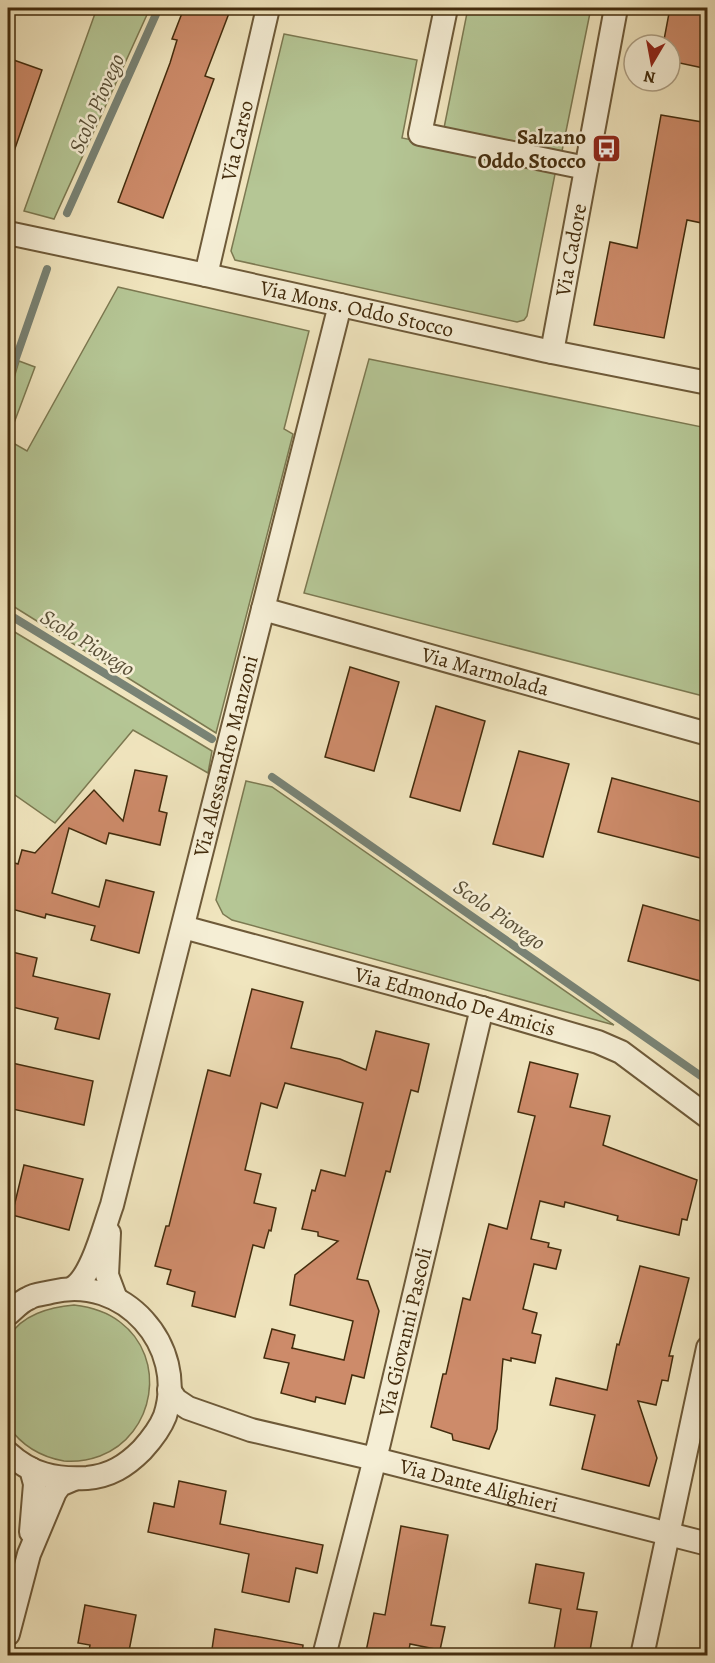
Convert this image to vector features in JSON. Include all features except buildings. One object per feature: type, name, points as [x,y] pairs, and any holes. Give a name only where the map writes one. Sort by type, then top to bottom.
[{"type":"street","name":"Via Carso","points":[[206,275],[268,8]]},
{"type":"street","points":[[446,8],[420,134],[586,168]]},
{"type":"street","name":"Via Cadore","points":[[552,352],[616,8]]},
{"type":"street","name":"Via Mons. Oddo Stocco","points":[[8,233],[552,352],[708,383]]},
{"type":"street","name":"Via Alessandro Manzoni","points":[[112,1205],[340,305]]},
{"type":"street","name":"Via Marmolada","points":[[264,609],[708,734]]},
{"type":"street","name":"Via Edmondo De Amicis","points":[[183,927],[598,1042],[621,1052],[708,1117]]},
{"type":"street","name":"Via Giovanni Pascoli","points":[[324,1656],[375,1459],[482,1008]]},
{"type":"street","points":[[73,1288],[79,1284],[88,1270],[112,1205]]},
{"type":"street","points":[[112,1205],[107,1275],[116,1299]]},
{"type":"street","points":[[8,1314],[29,1298],[62,1289],[92,1291],[116,1299],[141,1317],[151,1328],[168,1371],[169,1389],[165,1417],[161,1425],[136,1456],[117,1471],[98,1477],[74,1479],[47,1476],[17,1461],[8,1453]]},
{"type":"street","points":[[642,1656],[708,1348]]},
{"type":"street","name":"Via Dante Alighieri","points":[[169,1389],[176,1400],[188,1408],[251,1430],[375,1459],[708,1544]]},
{"type":"street","name":"Via Dante Alighieri","points":[[161,1425],[179,1422],[251,1430]]},
{"type":"street","points":[[29,1554],[35,1491],[35,1479],[31,1469]]},
{"type":"street","points":[[8,1634],[29,1554],[57,1489],[63,1483],[74,1479]]},
{"type":"green space","points":[[97,8],[150,8],[54,219],[24,211]]},
{"type":"green space","points":[[468,8],[591,8],[562,151],[444,128]]},
{"type":"green space","points":[[284,34],[417,60],[402,138],[556,169],[527,316],[524,320],[517,322],[235,260],[231,251]]},
{"type":"green space","points":[[118,287],[309,331],[284,429],[293,434],[216,733],[8,603],[8,440],[27,451]]},
{"type":"green space","points":[[369,359],[707,428],[707,697],[304,593]]},
{"type":"green space","points":[[19,361],[35,367],[8,439],[8,398]]},
{"type":"green space","points":[[8,628],[212,751],[208,773],[133,730],[55,823],[8,790]]},
{"type":"green space","points":[[246,781],[272,787],[614,1025],[232,920],[223,914],[216,900]]},
{"type":"green space","points":[[74,1305],[104,1312],[120,1322],[135,1337],[145,1355],[149,1375],[149,1395],[143,1414],[133,1431],[119,1446],[100,1456],[64,1461],[33,1450],[8,1426],[7,1352],[9,1337],[21,1323],[46,1310]]},
{"type":"waterway","name":"Scolo Piovego","points":[[67,213],[157,8]]},
{"type":"waterway","name":"Scolo Piovego","points":[[8,381],[47,269]]},
{"type":"waterway","name":"Scolo Piovego","points":[[8,614],[212,739]]},
{"type":"waterway","name":"Scolo Piovego","points":[[272,777],[708,1081]]},
{"type":"place","name":"Salzano Oddo Stocco","points":[[607,149]]}]
